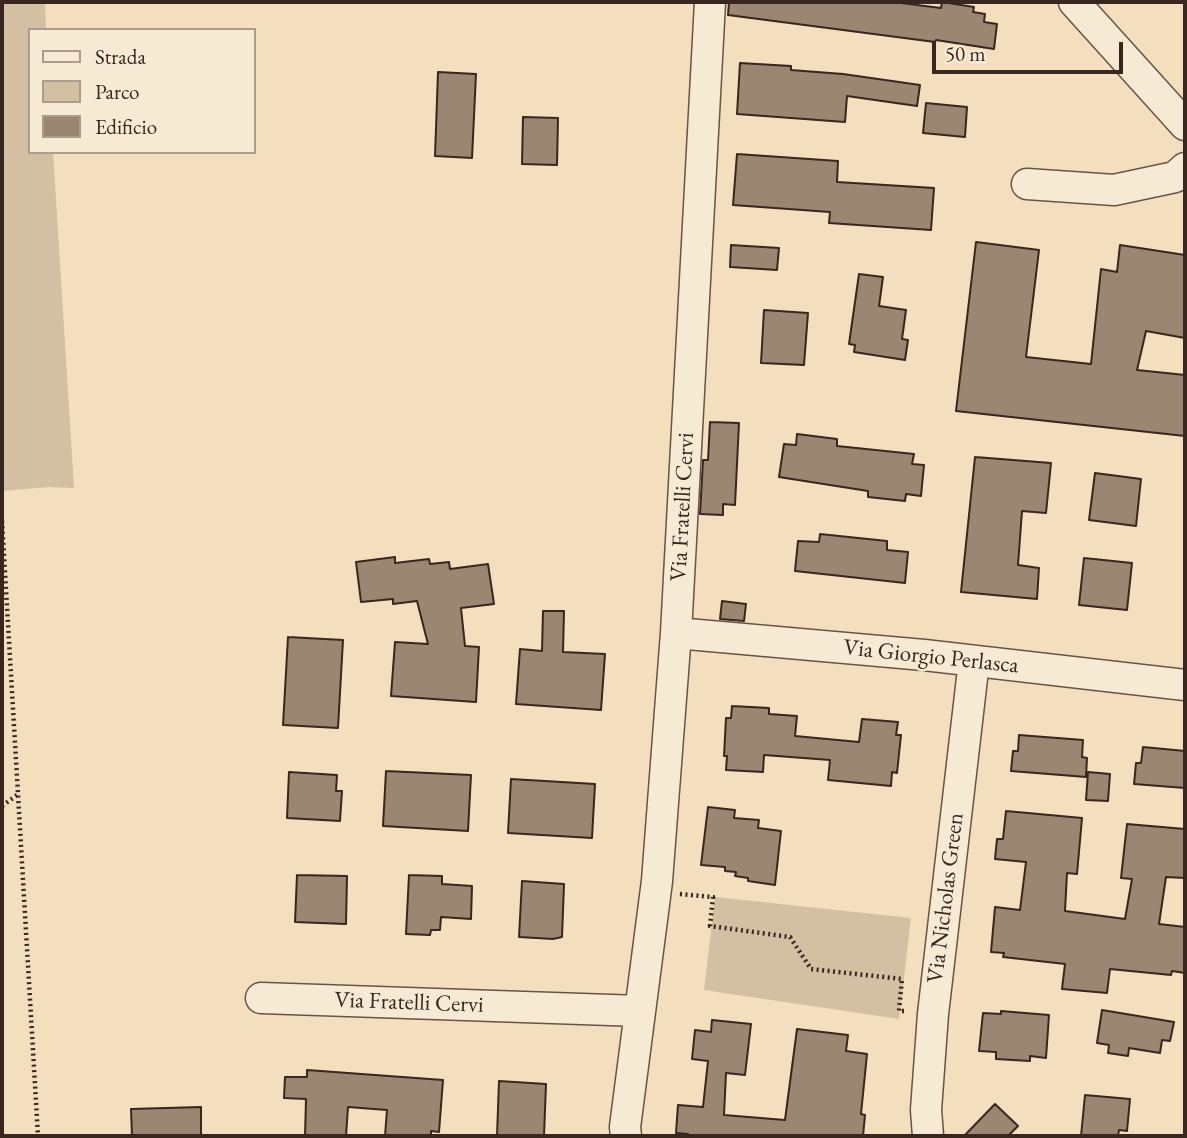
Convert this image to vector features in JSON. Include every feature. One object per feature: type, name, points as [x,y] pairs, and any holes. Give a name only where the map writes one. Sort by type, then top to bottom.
[{"type":"street","name":"Via Fratelli Cervi","points":[[626,1136],[657,881],[676,633],[710,2]]},
{"type":"street","points":[[1074,2],[1185,125]]},
{"type":"street","points":[[1027,184],[1114,190],[1175,177],[1185,168]]},
{"type":"street","name":"Via Giorgio Perlasca","points":[[676,633],[974,661],[1185,685]]},
{"type":"street","name":"Via Nicholas Green","points":[[928,1136],[926,1110],[933,1014],[974,661]]},
{"type":"street","name":"Via Fratelli Cervi","points":[[261,998],[640,1011]]},
{"type":"path","points":[[2,521],[39,1136]]},
{"type":"path","points":[[2,806],[18,795]]},
{"type":"path","points":[[657,881],[677,881],[677,894],[713,897],[710,926],[790,937],[811,970],[902,979],[899,1011],[933,1014]]},
{"type":"green space","points":[[2,2],[45,2],[46,28],[28,28],[28,154],[53,154],[74,488],[2,491]]},
{"type":"green space","points":[[715,897],[911,918],[899,1019],[704,990]]},
{"type":"building","points":[[729,2],[893,2],[941,8],[942,2],[974,7],[973,12],[985,14],[984,22],[997,24],[994,49],[728,15]]},
{"type":"building","points":[[740,63],[791,66],[791,70],[920,85],[917,106],[847,96],[845,122],[737,114]]},
{"type":"building","points":[[438,72],[476,74],[472,158],[435,156]]},
{"type":"building","points":[[926,103],[967,107],[965,137],[923,133]]},
{"type":"building","points":[[523,117],[558,118],[557,165],[522,164]]},
{"type":"building","points":[[737,154],[838,161],[837,182],[934,188],[931,230],[829,223],[830,212],[733,205]]},
{"type":"building","points":[[976,242],[1039,250],[1026,357],[1091,364],[1101,269],[1117,272],[1120,245],[1185,255],[1185,338],[1146,331],[1137,370],[1185,375],[1185,436],[956,411]]},
{"type":"building","points":[[731,245],[779,248],[777,270],[730,267]]},
{"type":"building","points":[[859,274],[883,277],[879,306],[906,310],[902,339],[908,340],[905,360],[854,352],[855,345],[849,344]]},
{"type":"building","points":[[764,310],[808,313],[804,365],[761,363]]},
{"type":"building","points":[[710,422],[739,423],[735,505],[723,504],[723,515],[700,514],[703,460],[708,460]]},
{"type":"building","points":[[797,434],[837,439],[837,446],[914,454],[912,464],[924,465],[921,496],[906,494],[905,501],[868,497],[868,491],[779,477],[784,444],[796,445]]},
{"type":"building","points":[[975,457],[1051,463],[1046,513],[1022,511],[1018,565],[1039,568],[1037,599],[961,592]]},
{"type":"building","points":[[1095,473],[1141,479],[1136,526],[1089,520]]},
{"type":"building","points":[[820,534],[887,541],[887,550],[908,552],[905,583],[795,571],[798,541],[819,542]]},
{"type":"building","points":[[395,557],[395,563],[429,559],[430,564],[449,562],[450,569],[488,564],[494,604],[461,608],[465,646],[479,647],[476,702],[391,696],[395,642],[428,644],[417,601],[393,604],[393,599],[361,602],[356,562]]},
{"type":"building","points":[[1084,558],[1132,563],[1127,610],[1079,605]]},
{"type":"building","points":[[722,601],[746,604],[744,621],[720,619]]},
{"type":"building","points":[[543,611],[564,611],[563,652],[605,654],[601,710],[516,704],[520,649],[542,651]]},
{"type":"building","points":[[288,637],[343,640],[338,728],[283,725]]},
{"type":"building","points":[[732,706],[769,708],[769,714],[797,716],[795,736],[859,742],[862,719],[898,722],[896,735],[901,735],[897,773],[892,772],[891,786],[828,780],[830,760],[764,755],[763,772],[726,770],[726,718],[731,718]]},
{"type":"building","points":[[1019,735],[1083,740],[1082,757],[1087,758],[1086,777],[1011,771],[1013,751],[1018,751]]},
{"type":"building","points":[[1143,747],[1185,751],[1185,788],[1134,784],[1136,763],[1141,763]]},
{"type":"building","points":[[386,771],[471,775],[468,831],[383,826]]},
{"type":"building","points":[[289,772],[337,775],[336,791],[342,791],[340,821],[287,818]]},
{"type":"building","points":[[1088,772],[1110,774],[1108,801],[1086,800]]},
{"type":"building","points":[[511,779],[595,784],[592,838],[508,833]]},
{"type":"building","points":[[708,807],[735,810],[734,818],[759,820],[758,828],[781,831],[775,885],[748,881],[748,878],[735,876],[736,872],[725,871],[725,867],[701,865]]},
{"type":"building","points":[[1006,811],[1082,818],[1077,874],[1067,873],[1065,911],[1125,919],[1132,879],[1121,878],[1127,824],[1185,829],[1185,878],[1166,877],[1159,924],[1185,927],[1185,973],[1172,971],[1171,975],[1110,969],[1107,993],[1062,989],[1065,964],[1003,957],[1004,953],[991,952],[995,907],[1020,910],[1026,862],[995,859],[997,839],[1003,839]]},
{"type":"building","points":[[297,875],[347,876],[346,924],[295,922]]},
{"type":"building","points":[[409,875],[442,876],[442,884],[472,886],[471,919],[441,917],[440,930],[431,930],[430,935],[406,934]]},
{"type":"building","points":[[522,881],[564,884],[562,937],[519,937]]},
{"type":"building","points":[[1102,1010],[1174,1022],[1170,1041],[1162,1040],[1160,1053],[1129,1048],[1128,1056],[1108,1053],[1109,1045],[1097,1043]]},
{"type":"building","points":[[1001,1011],[1049,1015],[1046,1058],[1030,1056],[1030,1061],[996,1059],[996,1052],[979,1051],[983,1013],[1001,1014]]},
{"type":"building","points":[[712,1020],[751,1024],[745,1075],[726,1073],[724,1115],[785,1120],[797,1029],[848,1035],[846,1051],[867,1054],[861,1114],[865,1115],[863,1136],[688,1136],[676,1133],[678,1105],[703,1107],[708,1061],[692,1059],[695,1030],[711,1032]]},
{"type":"building","points":[[307,1070],[443,1080],[439,1132],[431,1131],[431,1136],[385,1136],[387,1110],[348,1107],[346,1136],[305,1136],[306,1099],[284,1098],[285,1077],[307,1077]]},
{"type":"building","points":[[499,1081],[546,1084],[544,1136],[497,1136]]},
{"type":"building","points":[[1085,1095],[1130,1099],[1127,1131],[1119,1130],[1118,1136],[1081,1136]]},
{"type":"building","points":[[995,1104],[1018,1126],[1008,1136],[964,1136]]},
{"type":"building","points":[[201,1107],[201,1136],[132,1136],[131,1109]]}]
